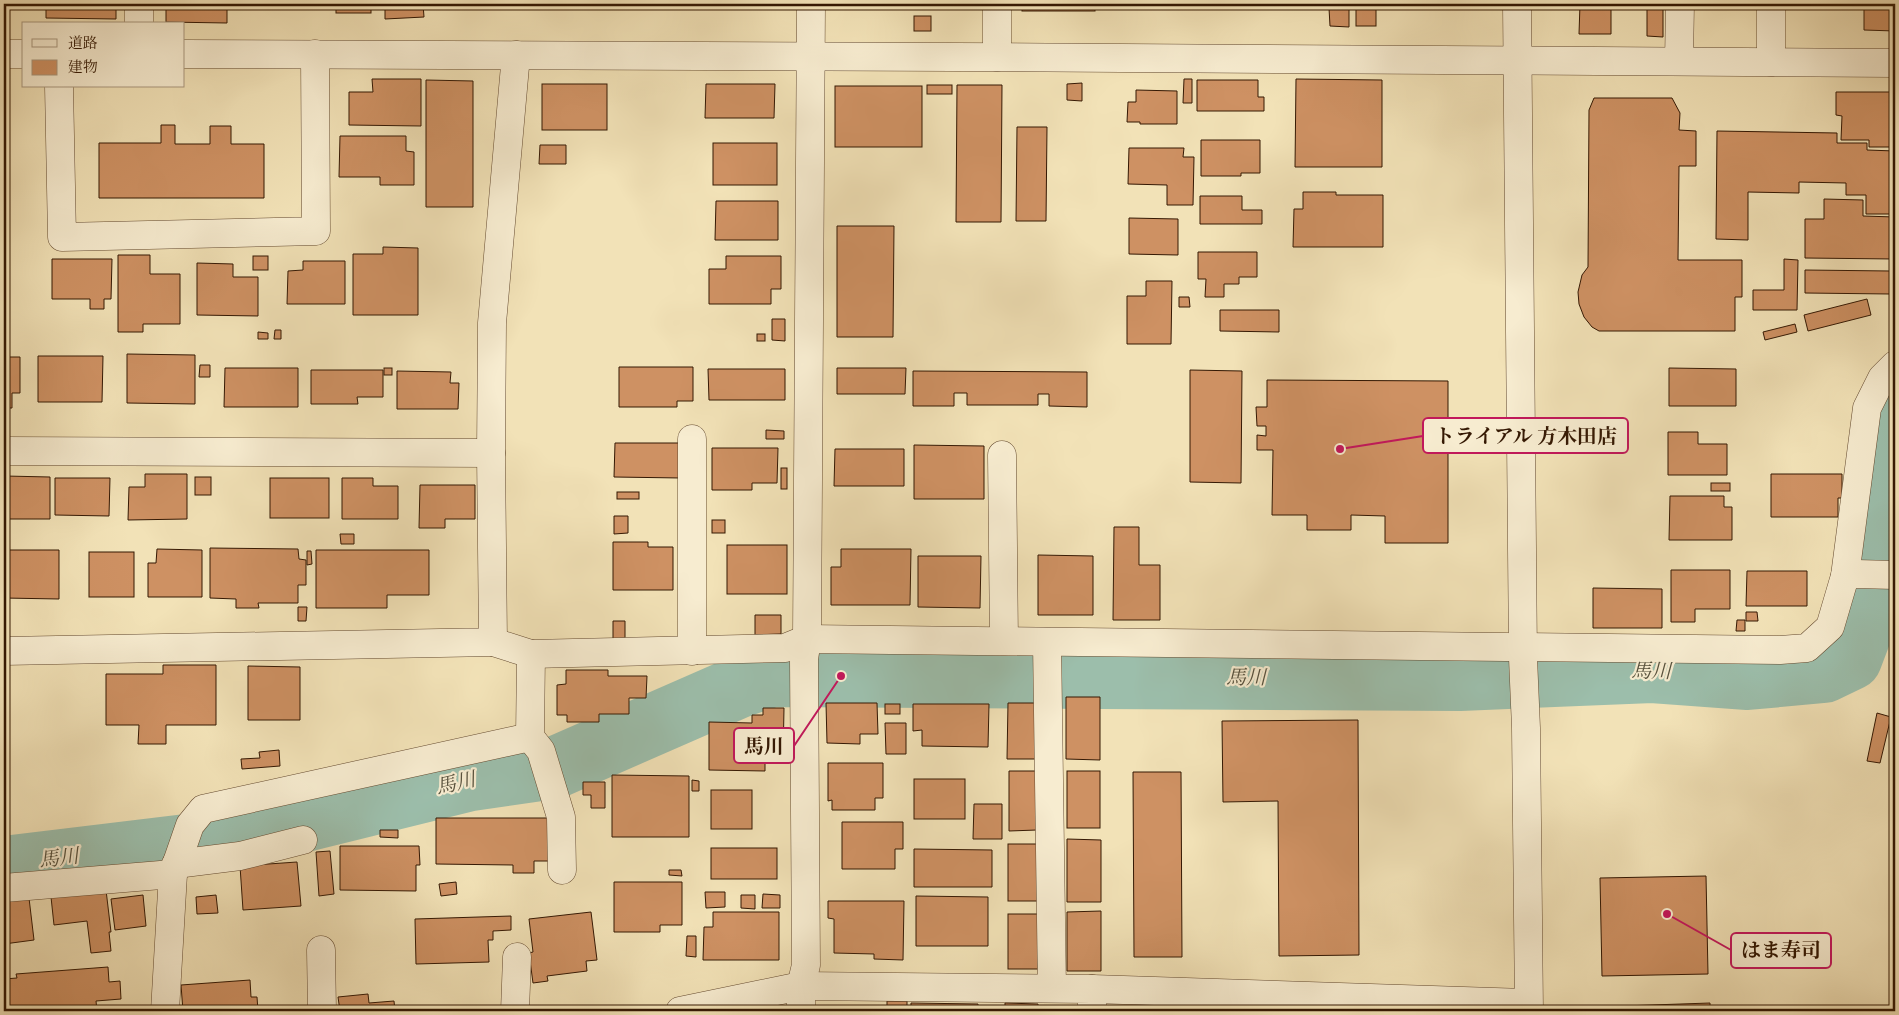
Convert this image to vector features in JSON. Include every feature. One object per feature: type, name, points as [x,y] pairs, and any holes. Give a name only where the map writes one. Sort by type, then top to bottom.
[{"type":"street","points":[[139,4],[139,22]]},
{"type":"street","points":[[801,999],[806,965],[805,703],[812,4]]},
{"type":"street","points":[[997,4],[997,57]]},
{"type":"street","points":[[680,1011],[801,999],[1052,988],[1092,1000],[1528,1007],[1517,4]]},
{"type":"street","points":[[1679,61],[1680,4]]},
{"type":"street","points":[[1771,4],[1771,62]]},
{"type":"street","points":[[4,54],[22,54]]},
{"type":"street","points":[[185,54],[812,55],[1517,62],[1895,63]]},
{"type":"street","points":[[59,88],[62,237],[316,232],[315,54]]},
{"type":"street","points":[[493,642],[492,323],[516,55]]},
{"type":"street","points":[[4,651],[493,642],[531,654],[806,649],[1004,641],[1047,650],[1523,652],[1780,650],[1807,648],[1830,628],[1850,575],[1867,408],[1882,378],[1895,365]]},
{"type":"street","points":[[692,439],[692,651]]},
{"type":"street","points":[[4,451],[491,453]]},
{"type":"street","points":[[1002,455],[1004,641]]},
{"type":"street","points":[[1850,575],[1891,575]]},
{"type":"street","points":[[1047,650],[1052,988]]},
{"type":"street","points":[[531,654],[536,744],[561,817],[562,870]]},
{"type":"street","points":[[166,1011],[176,865],[190,825],[202,809],[536,744]]},
{"type":"street","points":[[4,888],[240,856],[303,840]]},
{"type":"street","points":[[321,950],[322,1011]]},
{"type":"street","points":[[515,1011],[517,957]]},
{"type":"building","points":[[4,4],[33,4],[33,7],[4,8]]},
{"type":"building","points":[[46,4],[116,4],[116,19],[46,18]]},
{"type":"building","points":[[166,4],[227,4],[227,23],[166,22]]},
{"type":"building","points":[[336,4],[371,4],[371,13],[336,13]]},
{"type":"building","points":[[385,4],[423,4],[424,17],[385,19]]},
{"type":"building","points":[[1022,4],[1095,4],[1095,11],[1022,11]]},
{"type":"building","points":[[1392,4],[1398,4],[1398,9],[1392,9]]},
{"type":"building","points":[[1580,4],[1611,4],[1611,34],[1579,34]]},
{"type":"building","points":[[1647,4],[1663,4],[1663,37],[1647,36]]},
{"type":"building","points":[[1864,4],[1895,4],[1895,31],[1864,30]]},
{"type":"building","points":[[1329,8],[1349,9],[1349,27],[1330,26]]},
{"type":"building","points":[[1356,9],[1376,9],[1376,26],[1356,26]]},
{"type":"building","points":[[914,16],[931,16],[931,31],[914,31]]},
{"type":"building","points":[[372,79],[421,79],[421,126],[349,125],[349,92],[373,92]]},
{"type":"building","points":[[1184,79],[1192,79],[1192,103],[1183,103]]},
{"type":"building","points":[[1296,79],[1382,80],[1382,167],[1295,167]]},
{"type":"building","points":[[426,80],[473,81],[473,207],[426,207]]},
{"type":"building","points":[[1197,80],[1258,80],[1258,97],[1264,97],[1264,111],[1197,111]]},
{"type":"building","points":[[1082,83],[1082,101],[1067,100],[1067,84]]},
{"type":"building","points":[[542,84],[607,84],[607,130],[542,130]]},
{"type":"building","points":[[706,84],[775,84],[774,118],[705,118]]},
{"type":"building","points":[[927,85],[952,85],[952,94],[927,94]]},
{"type":"building","points":[[957,85],[1002,85],[1001,222],[956,222]]},
{"type":"building","points":[[835,86],[922,86],[922,147],[835,147]]},
{"type":"building","points":[[1136,90],[1177,91],[1177,124],[1127,122],[1128,102],[1136,102]]},
{"type":"building","points":[[1836,92],[1895,92],[1895,147],[1869,147],[1869,140],[1841,140],[1842,116],[1836,115]]},
{"type":"building","points":[[1594,98],[1672,98],[1680,113],[1679,130],[1696,131],[1696,166],[1679,166],[1678,260],[1742,260],[1742,297],[1735,297],[1735,331],[1599,331],[1592,327],[1584,317],[1579,304],[1578,292],[1582,275],[1588,267],[1589,110]]},
{"type":"building","points":[[161,125],[175,125],[175,144],[210,144],[210,126],[231,126],[231,144],[264,144],[264,198],[99,198],[99,143],[161,143]]},
{"type":"building","points":[[1017,127],[1047,127],[1046,221],[1016,221]]},
{"type":"building","points":[[1717,131],[1837,133],[1837,143],[1867,143],[1867,150],[1895,151],[1895,214],[1866,214],[1866,195],[1846,195],[1846,183],[1799,182],[1799,193],[1748,192],[1748,240],[1716,239]]},
{"type":"building","points":[[340,136],[406,136],[406,151],[414,152],[414,185],[380,185],[380,177],[339,177]]},
{"type":"building","points":[[1201,140],[1260,140],[1260,173],[1241,173],[1241,176],[1201,176]]},
{"type":"building","points":[[713,143],[777,143],[777,185],[713,185]]},
{"type":"building","points":[[540,145],[566,145],[566,164],[539,164]]},
{"type":"building","points":[[1129,148],[1184,148],[1183,157],[1194,157],[1193,205],[1167,205],[1167,185],[1128,184]]},
{"type":"building","points":[[1303,192],[1336,192],[1336,195],[1383,195],[1383,247],[1293,247],[1294,209],[1303,209]]},
{"type":"building","points":[[1200,196],[1242,196],[1242,210],[1262,210],[1262,224],[1200,224]]},
{"type":"building","points":[[1824,199],[1863,200],[1863,216],[1895,217],[1894,259],[1805,258],[1805,219],[1824,219]]},
{"type":"building","points":[[716,201],[778,201],[778,240],[715,240]]},
{"type":"building","points":[[1129,218],[1178,219],[1178,255],[1129,254]]},
{"type":"building","points":[[837,226],[894,226],[893,337],[837,337]]},
{"type":"building","points":[[383,247],[418,248],[418,315],[353,315],[353,254],[383,254]]},
{"type":"building","points":[[1198,252],[1257,252],[1257,277],[1239,277],[1239,284],[1224,284],[1224,297],[1205,297],[1206,279],[1198,279]]},
{"type":"building","points":[[118,255],[150,255],[150,274],[180,274],[180,324],[143,324],[143,332],[118,332]]},
{"type":"building","points":[[253,256],[268,256],[268,270],[253,270]]},
{"type":"building","points":[[726,256],[781,256],[781,289],[771,289],[771,304],[709,304],[709,269],[726,269]]},
{"type":"building","points":[[52,259],[112,259],[111,299],[104,299],[104,309],[90,309],[90,299],[52,299]]},
{"type":"building","points":[[1784,259],[1798,260],[1797,310],[1753,310],[1753,290],[1784,290]]},
{"type":"building","points":[[303,261],[345,261],[345,304],[287,304],[288,271],[303,270]]},
{"type":"building","points":[[197,263],[233,264],[233,277],[258,277],[258,316],[197,315]]},
{"type":"building","points":[[1805,270],[1890,271],[1890,294],[1805,293]]},
{"type":"building","points":[[1146,281],[1172,281],[1171,344],[1127,344],[1127,296],[1146,296]]},
{"type":"building","points":[[1179,297],[1189,297],[1190,307],[1179,307]]},
{"type":"building","points":[[1867,299],[1871,315],[1808,331],[1804,315]]},
{"type":"building","points":[[1220,310],[1279,310],[1279,332],[1220,331]]},
{"type":"building","points":[[772,319],[785,319],[785,341],[772,340]]},
{"type":"building","points":[[1795,324],[1797,332],[1765,340],[1763,332]]},
{"type":"building","points":[[275,330],[281,330],[281,339],[274,339]]},
{"type":"building","points":[[258,332],[268,333],[268,339],[258,339]]},
{"type":"building","points":[[757,334],[765,334],[765,341],[757,341]]},
{"type":"building","points":[[127,354],[195,355],[195,404],[127,403]]},
{"type":"building","points":[[38,356],[103,356],[102,402],[38,402]]},
{"type":"building","points":[[4,357],[20,357],[20,393],[12,393],[12,408],[4,408]]},
{"type":"building","points":[[200,365],[210,365],[210,377],[199,377]]},
{"type":"building","points":[[619,367],[693,367],[693,401],[677,401],[677,407],[619,407]]},
{"type":"building","points":[[225,368],[298,368],[298,407],[224,407]]},
{"type":"building","points":[[384,368],[392,368],[392,375],[384,375]]},
{"type":"building","points":[[837,368],[906,368],[905,394],[837,394]]},
{"type":"building","points":[[1669,368],[1736,369],[1736,406],[1669,406]]},
{"type":"building","points":[[708,369],[785,369],[785,400],[709,400]]},
{"type":"building","points":[[311,370],[383,370],[383,397],[357,397],[358,404],[311,404]]},
{"type":"building","points":[[1190,370],[1242,371],[1241,483],[1190,482]]},
{"type":"building","points":[[397,371],[451,372],[450,383],[459,383],[458,409],[397,409]]},
{"type":"building","points":[[913,371],[1087,372],[1087,407],[1049,406],[1049,394],[1038,394],[1038,405],[967,405],[967,393],[954,393],[954,406],[913,406]]},
{"type":"building","points":[[1267,380],[1448,381],[1448,543],[1385,543],[1385,516],[1351,515],[1351,530],[1307,530],[1307,515],[1272,515],[1273,450],[1257,450],[1257,435],[1266,436],[1266,426],[1257,426],[1256,407],[1267,407]]},
{"type":"building","points":[[766,430],[784,431],[784,439],[766,439]]},
{"type":"building","points":[[1668,432],[1698,432],[1698,444],[1727,444],[1727,475],[1668,475]]},
{"type":"building","points":[[615,443],[681,443],[681,478],[614,477]]},
{"type":"building","points":[[914,445],[984,446],[984,499],[914,499]]},
{"type":"building","points":[[712,448],[778,448],[777,483],[752,483],[752,490],[712,490]]},
{"type":"building","points":[[835,449],[904,449],[904,486],[834,486]]},
{"type":"building","points":[[781,468],[787,468],[787,489],[781,489]]},
{"type":"building","points":[[145,474],[187,474],[187,519],[128,520],[129,487],[145,487]]},
{"type":"building","points":[[1771,474],[1842,474],[1842,498],[1838,498],[1838,517],[1771,517]]},
{"type":"building","points":[[5,476],[50,477],[50,519],[4,519]]},
{"type":"building","points":[[195,477],[211,477],[211,495],[195,495]]},
{"type":"building","points":[[55,478],[110,478],[109,516],[55,515]]},
{"type":"building","points":[[270,478],[329,478],[329,518],[270,518]]},
{"type":"building","points":[[342,478],[373,478],[373,486],[398,486],[398,519],[342,519]]},
{"type":"building","points":[[1711,483],[1730,483],[1730,491],[1711,491]]},
{"type":"building","points":[[420,485],[475,485],[475,519],[445,519],[445,528],[419,528]]},
{"type":"building","points":[[617,492],[639,492],[639,499],[617,499]]},
{"type":"building","points":[[1670,496],[1724,496],[1724,507],[1732,507],[1732,540],[1669,540]]},
{"type":"building","points":[[614,516],[628,516],[628,533],[614,534]]},
{"type":"building","points":[[712,520],[725,520],[725,533],[712,533]]},
{"type":"building","points":[[1114,527],[1139,527],[1139,565],[1160,565],[1160,620],[1113,620]]},
{"type":"building","points":[[340,534],[354,534],[354,544],[341,544]]},
{"type":"building","points":[[613,542],[648,542],[648,547],[673,547],[673,590],[613,590]]},
{"type":"building","points":[[727,545],[787,545],[787,594],[727,594]]},
{"type":"building","points":[[210,548],[298,549],[299,559],[306,560],[306,585],[298,585],[298,603],[258,603],[259,608],[236,608],[236,599],[210,598]]},
{"type":"building","points":[[157,549],[202,550],[202,597],[148,597],[148,563],[156,563]]},
{"type":"building","points":[[841,549],[911,549],[910,605],[831,605],[831,567],[841,567]]},
{"type":"building","points":[[4,550],[59,550],[59,599],[4,598]]},
{"type":"building","points":[[316,550],[429,550],[429,595],[387,595],[387,608],[316,608]]},
{"type":"building","points":[[307,551],[311,551],[312,564],[307,565]]},
{"type":"building","points":[[89,552],[134,552],[134,597],[89,597]]},
{"type":"building","points":[[1038,555],[1093,556],[1093,615],[1038,615]]},
{"type":"building","points":[[918,556],[981,556],[980,608],[918,607]]},
{"type":"building","points":[[1671,570],[1730,570],[1730,609],[1695,609],[1695,622],[1671,622]]},
{"type":"building","points":[[1747,571],[1807,571],[1807,606],[1746,606]]},
{"type":"building","points":[[1593,588],[1662,589],[1662,628],[1593,628]]},
{"type":"building","points":[[298,607],[307,607],[306,621],[298,621]]},
{"type":"building","points":[[1746,612],[1757,612],[1758,621],[1746,621]]},
{"type":"building","points":[[755,615],[781,615],[781,634],[755,635]]},
{"type":"building","points":[[1737,620],[1745,620],[1745,631],[1736,631]]},
{"type":"building","points":[[613,621],[625,621],[625,638],[613,639]]},
{"type":"building","points":[[163,665],[216,665],[216,725],[166,725],[166,744],[138,744],[139,725],[106,725],[106,674],[163,674]]},
{"type":"building","points":[[248,666],[300,667],[300,720],[248,720]]},
{"type":"building","points":[[566,670],[608,670],[608,676],[647,676],[646,698],[629,698],[629,714],[599,714],[599,722],[567,722],[567,715],[557,715],[557,685],[566,684]]},
{"type":"building","points":[[1066,697],[1100,697],[1100,760],[1066,759]]},
{"type":"building","points":[[826,703],[877,703],[878,734],[860,734],[860,744],[827,743]]},
{"type":"building","points":[[1008,703],[1040,703],[1040,759],[1007,759]]},
{"type":"building","points":[[885,704],[900,704],[900,714],[885,714]]},
{"type":"building","points":[[913,704],[989,704],[988,747],[922,746],[922,730],[913,731]]},
{"type":"building","points":[[763,708],[784,708],[783,761],[765,761],[765,771],[709,770],[709,722],[752,723],[752,715],[763,715]]},
{"type":"building","points":[[1877,713],[1891,717],[1880,763],[1867,761]]},
{"type":"building","points":[[1358,720],[1359,955],[1279,956],[1278,801],[1223,802],[1222,721]]},
{"type":"building","points":[[885,723],[906,723],[906,754],[886,754]]},
{"type":"building","points":[[279,750],[280,766],[242,769],[241,759],[260,758],[259,752]]},
{"type":"building","points":[[828,763],[883,763],[883,798],[875,798],[875,810],[832,810],[832,800],[828,801]]},
{"type":"building","points":[[1009,771],[1038,771],[1037,830],[1009,831]]},
{"type":"building","points":[[1067,771],[1100,771],[1100,828],[1067,828]]},
{"type":"building","points":[[1133,772],[1181,772],[1182,957],[1134,957]]},
{"type":"building","points":[[612,775],[689,776],[689,837],[612,837]]},
{"type":"building","points":[[914,779],[965,779],[965,819],[914,819]]},
{"type":"building","points":[[692,780],[699,781],[699,791],[692,791]]},
{"type":"building","points":[[583,782],[605,782],[605,808],[591,808],[591,795],[583,795]]},
{"type":"building","points":[[711,790],[752,790],[752,829],[711,829]]},
{"type":"building","points":[[974,804],[1002,804],[1002,839],[973,839]]},
{"type":"building","points":[[436,818],[553,818],[553,861],[534,861],[534,873],[513,873],[513,865],[436,864]]},
{"type":"building","points":[[842,822],[903,822],[903,849],[895,849],[895,869],[842,869]]},
{"type":"building","points":[[380,830],[398,830],[398,838],[380,837]]},
{"type":"building","points":[[1067,839],[1101,840],[1101,902],[1067,902]]},
{"type":"building","points":[[1008,844],[1039,844],[1039,901],[1008,901]]},
{"type":"building","points":[[340,846],[419,846],[420,865],[416,865],[416,891],[340,890]]},
{"type":"building","points":[[711,848],[777,848],[777,879],[711,879]]},
{"type":"building","points":[[914,849],[992,850],[992,887],[914,887]]},
{"type":"building","points":[[330,851],[334,894],[319,896],[316,852]]},
{"type":"building","points":[[297,862],[301,906],[243,910],[240,866]]},
{"type":"building","points":[[669,870],[681,870],[682,876],[669,875]]},
{"type":"building","points":[[1706,876],[1708,974],[1602,976],[1600,878]]},
{"type":"building","points":[[456,882],[457,894],[441,896],[439,884]]},
{"type":"building","points":[[614,882],[682,882],[682,925],[660,925],[660,932],[614,932]]},
{"type":"building","points":[[106,890],[111,932],[109,932],[111,951],[91,953],[87,921],[54,925],[51,897]]},
{"type":"building","points":[[705,892],[725,892],[725,907],[706,908]]},
{"type":"building","points":[[763,894],[780,895],[780,908],[762,908]]},
{"type":"building","points":[[143,895],[146,926],[115,930],[111,899]]},
{"type":"building","points":[[216,895],[218,913],[197,914],[196,897]]},
{"type":"building","points":[[741,895],[755,895],[755,909],[741,908]]},
{"type":"building","points":[[916,896],[988,897],[988,946],[916,946]]},
{"type":"building","points":[[29,898],[34,940],[4,944],[4,901]]},
{"type":"building","points":[[828,901],[904,901],[903,960],[874,959],[874,954],[834,953],[834,919],[828,918]]},
{"type":"building","points":[[1101,911],[1101,971],[1067,971],[1067,912]]},
{"type":"building","points":[[591,912],[597,960],[586,961],[587,971],[547,976],[548,981],[533,983],[529,953],[533,952],[529,919]]},
{"type":"building","points":[[713,912],[779,912],[779,960],[703,960],[704,927],[713,927]]},
{"type":"building","points":[[1008,914],[1038,914],[1038,969],[1008,969]]},
{"type":"building","points":[[511,916],[511,930],[493,931],[493,940],[488,940],[489,962],[416,964],[415,919]]},
{"type":"building","points":[[687,936],[696,936],[696,957],[686,956]]},
{"type":"building","points":[[108,967],[109,982],[120,981],[121,999],[96,1001],[97,1011],[4,1011],[4,979],[17,978],[16,974]]},
{"type":"building","points":[[250,980],[251,997],[257,997],[258,1011],[183,1011],[181,985]]},
{"type":"building","points":[[368,994],[369,1003],[394,1001],[395,1011],[340,1011],[338,997]]},
{"type":"building","points":[[887,1001],[907,1001],[907,1011],[887,1011]]},
{"type":"building","points":[[911,1003],[978,1004],[978,1011],[911,1011]]},
{"type":"building","points":[[1005,1003],[1038,1004],[1038,1011],[1005,1011]]},
{"type":"building","points":[[1710,1003],[1710,1011],[1593,1011],[1593,1007]]},
{"type":"building","points":[[825,1007],[880,1007],[879,1011],[825,1011]]},
{"type":"building","points":[[411,1009],[411,1011],[395,1011]]},
{"type":"building","points":[[1140,1010],[1179,1011],[1140,1011]]},
{"type":"waterway","name":"馬川","points":[[4,867],[228,840],[471,780],[554,768],[739,687],[772,676],[1460,680],[1652,672],[1748,679],[1824,672],[1851,659],[1862,630],[1895,422]]},
{"type":"place","name":"トライアル 方木田店","points":[[1340,449]]},
{"type":"place","name":"馬川","points":[[841,676]]},
{"type":"place","name":"はま寿司","points":[[1667,914]]}]
